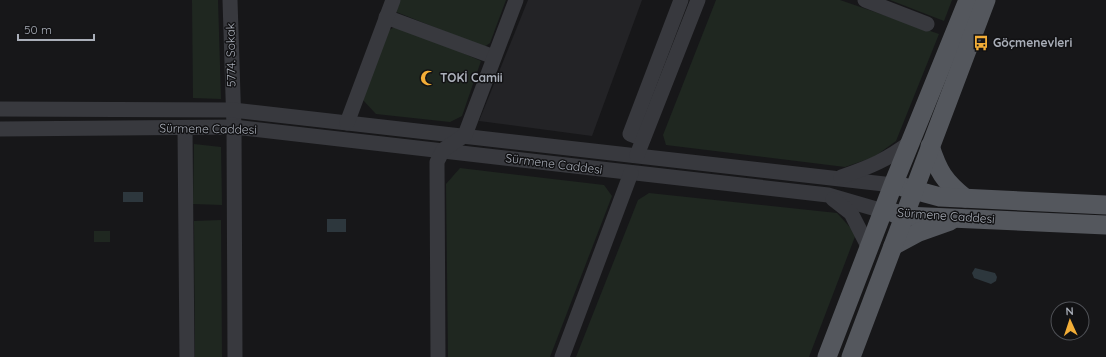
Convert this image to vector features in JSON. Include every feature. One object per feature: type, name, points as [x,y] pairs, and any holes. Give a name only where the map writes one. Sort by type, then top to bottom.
[{"type":"main road","points":[[828,357],[893,184],[968,0]]},
{"type":"main road","points":[[851,357],[986,0]]},
{"type":"main road","points":[[930,146],[937,167],[951,187],[964,198]]},
{"type":"main road","name":"Sürmene Caddesi","points":[[893,184],[940,197],[1106,205]]},
{"type":"main road","name":"Sürmene Caddesi","points":[[883,211],[905,216],[959,217],[1106,225]]},
{"type":"main road","points":[[893,246],[919,232],[959,217]]},
{"type":"street","name":"5774. Sokak","points":[[230,0],[232,110],[234,127],[235,357]]},
{"type":"street","points":[[347,123],[393,0]]},
{"type":"street","points":[[438,357],[437,162],[443,150],[465,135],[516,0]]},
{"type":"street","points":[[643,139],[630,134],[681,0]]},
{"type":"street","points":[[637,156],[698,0]]},
{"type":"street","points":[[865,0],[927,24]]},
{"type":"street","points":[[386,17],[494,57]]},
{"type":"street","name":"Sürmene Caddesi","points":[[0,110],[232,110],[465,135],[836,179],[893,184]]},
{"type":"street","name":"Sürmene Caddesi","points":[[0,129],[234,127],[828,195],[883,211]]},
{"type":"street","points":[[185,128],[187,357]]},
{"type":"street","points":[[836,179],[875,166],[895,154],[912,140]]},
{"type":"street","points":[[562,357],[630,172]]},
{"type":"street","points":[[828,195],[851,214],[869,248]]},
{"type":"shaded area","points":[[192,0],[218,0],[221,99],[193,98]]},
{"type":"shaded area","points":[[398,0],[506,0],[490,43],[484,47],[394,11]]},
{"type":"shaded area","points":[[528,0],[642,0],[592,136],[479,121]]},
{"type":"shaded area","points":[[716,0],[840,0],[939,34],[896,141],[874,157],[845,167],[666,145],[663,135]]},
{"type":"shaded area","points":[[890,0],[952,0],[944,21]]},
{"type":"shaded area","points":[[399,25],[481,61],[462,116],[450,122],[376,114],[363,100],[387,31]]},
{"type":"shaded area","points":[[194,144],[221,147],[222,205],[193,204]]},
{"type":"shaded area","points":[[460,168],[604,185],[612,196],[550,357],[448,357],[446,184]]},
{"type":"shaded area","points":[[123,192],[143,192],[143,202],[123,202]]},
{"type":"shaded area","points":[[649,193],[837,213],[856,234],[809,357],[576,357],[638,200]]},
{"type":"shaded area","points":[[327,219],[346,219],[346,232],[327,232]]},
{"type":"shaded area","points":[[221,220],[222,357],[195,357],[194,221]]},
{"type":"shaded area","points":[[94,231],[110,231],[110,242],[94,242]]},
{"type":"shaded area","points":[[975,268],[995,273],[997,277],[996,281],[991,284],[974,278],[972,273]]},
{"type":"place","name":"Göçmenevleri","points":[[981,43]]},
{"type":"place","name":"TOKİ Camii","points":[[428,78]]}]
